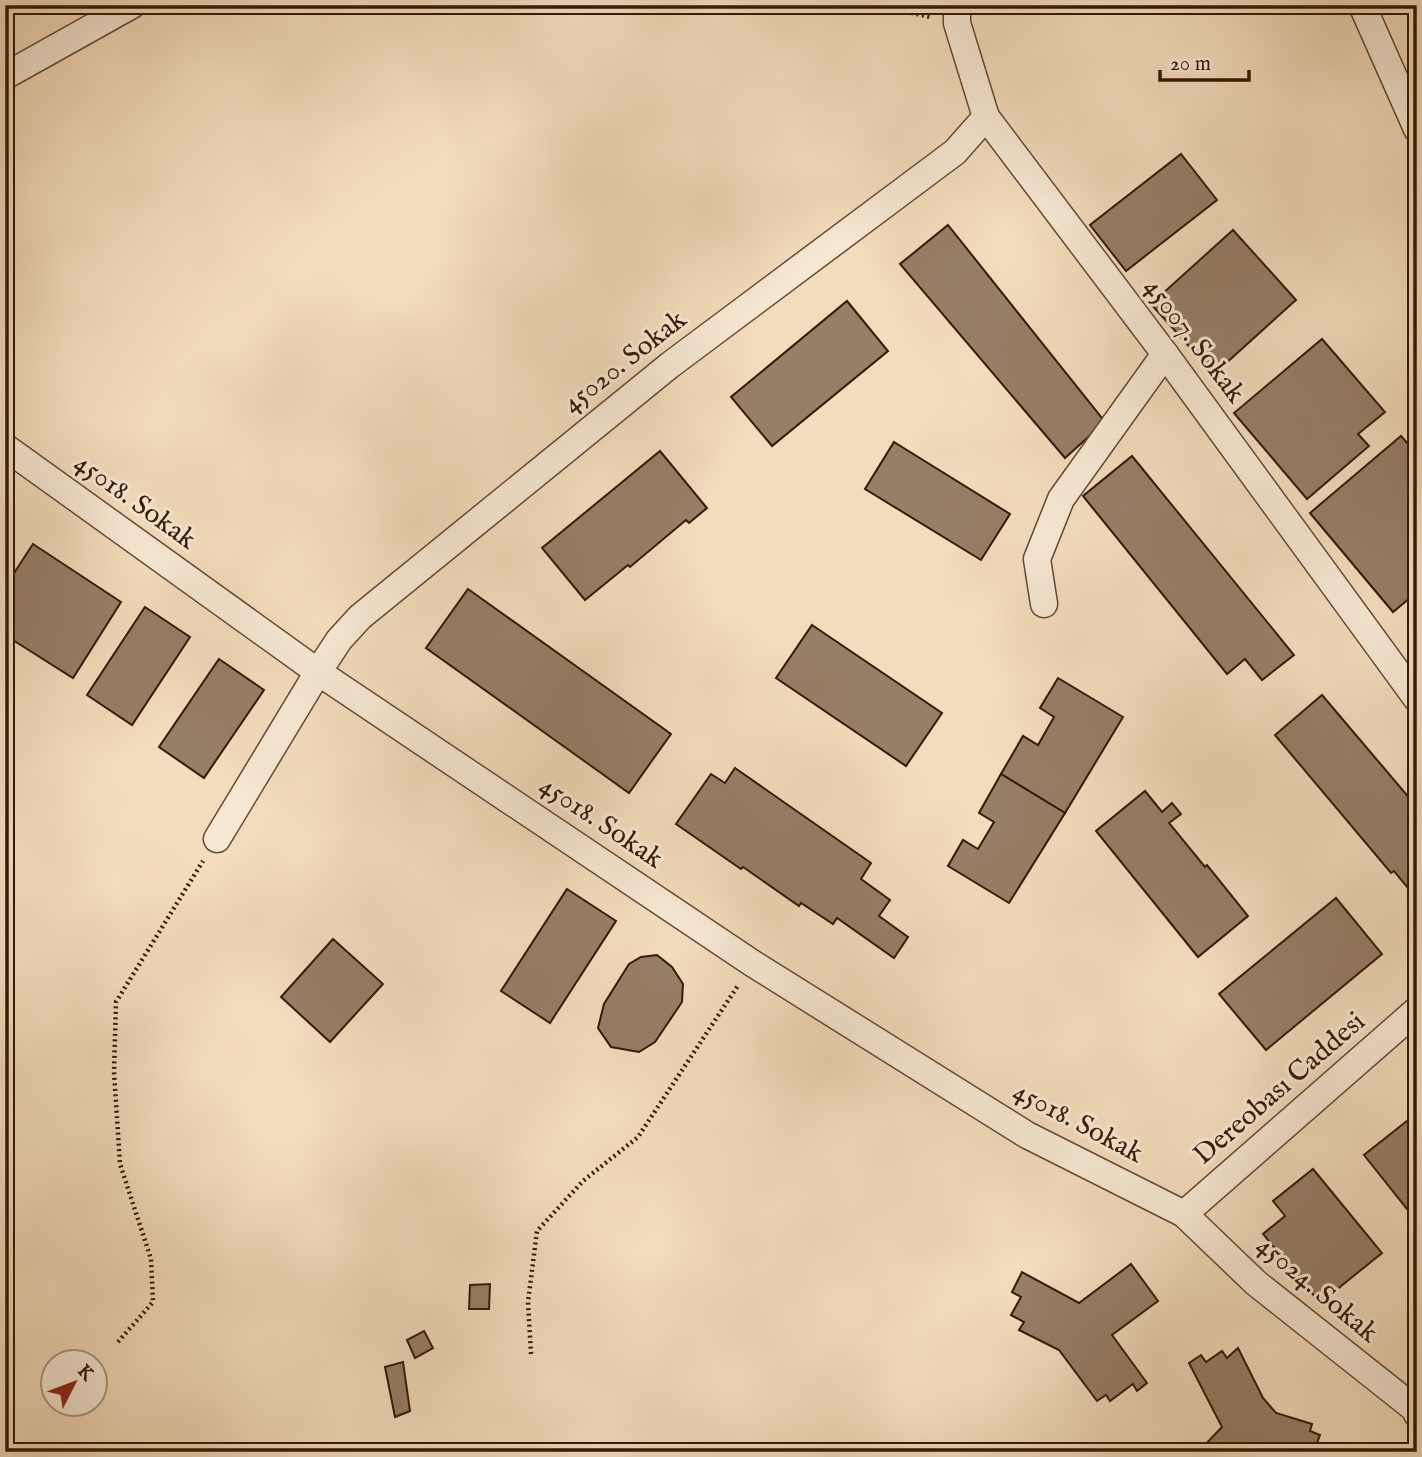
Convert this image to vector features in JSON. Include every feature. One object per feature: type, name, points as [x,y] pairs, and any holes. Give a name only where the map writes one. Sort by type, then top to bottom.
[{"type":"street","points":[[5,76],[132,5]]},
{"type":"street","points":[[1362,5],[1417,129]]},
{"type":"street","name":"45007. Sokak","points":[[957,14],[986,117],[1165,354],[1417,699]]},
{"type":"street","name":"45020. Sokak","points":[[217,839],[318,672],[339,640],[360,617],[670,365],[955,152],[986,117]]},
{"type":"street","points":[[1044,604],[1037,559],[1061,499],[1165,354]]},
{"type":"street","name":"45018. Sokak","points":[[5,447],[318,672],[752,963],[1027,1135],[1184,1214]]},
{"type":"street","name":"Dereobası Caddesi","points":[[1184,1214],[1417,1010]]},
{"type":"street","name":"45024. Sokak","points":[[1184,1214],[1256,1283],[1416,1410]]},
{"type":"path","points":[[891,5],[900,10],[957,14]]},
{"type":"path","points":[[118,1342],[153,1302],[151,1259],[120,1164],[114,1072],[116,1002],[217,839]]},
{"type":"path","points":[[531,1353],[528,1302],[537,1231],[583,1181],[638,1137],[752,963]]},
{"type":"building","points":[[1181,154],[1217,200],[1126,271],[1090,225]]},
{"type":"building","points":[[948,225],[1105,422],[1065,458],[900,264]]},
{"type":"building","points":[[1233,230],[1296,300],[1214,374],[1151,304]]},
{"type":"building","points":[[847,301],[888,351],[772,446],[731,397]]},
{"type":"building","points":[[1322,339],[1385,412],[1358,434],[1369,446],[1307,499],[1234,413]]},
{"type":"building","points":[[1401,436],[1417,454],[1417,592],[1393,612],[1310,513]]},
{"type":"building","points":[[894,442],[1010,514],[981,560],[865,489]]},
{"type":"building","points":[[660,451],[707,508],[689,523],[686,520],[585,600],[542,548]]},
{"type":"building","points":[[1132,456],[1294,655],[1262,680],[1245,659],[1227,674],[1083,496]]},
{"type":"building","points":[[33,544],[121,602],[73,678],[5,635],[5,587]]},
{"type":"building","points":[[468,589],[671,734],[629,793],[426,648]]},
{"type":"building","points":[[145,607],[190,637],[132,725],[87,695]]},
{"type":"building","points":[[812,625],[942,713],[906,766],[776,678]]},
{"type":"building","points":[[219,659],[264,690],[204,778],[159,747]]},
{"type":"building","points":[[1058,678],[1123,717],[1065,813],[1001,774],[1023,736],[1038,745],[1054,717],[1040,708]]},
{"type":"building","points":[[1322,695],[1417,807],[1417,899],[1394,871],[1391,873],[1275,735]]},
{"type":"building","points":[[735,768],[871,863],[861,879],[890,900],[879,916],[908,937],[894,958],[837,918],[833,924],[801,903],[799,906],[676,824],[711,774],[725,783]]},
{"type":"building","points":[[1001,774],[1065,813],[1009,903],[948,866],[963,840],[978,849],[994,822],[979,813]]},
{"type":"building","points":[[1145,791],[1162,812],[1172,803],[1181,814],[1169,823],[1248,916],[1198,957],[1096,831]]},
{"type":"building","points":[[567,889],[616,921],[550,1023],[501,991]]},
{"type":"building","points":[[1336,898],[1382,954],[1266,1050],[1219,994]]},
{"type":"building","points":[[333,939],[383,984],[330,1042],[281,997]]},
{"type":"building","points":[[657,955],[672,967],[683,984],[682,1002],[655,1042],[639,1052],[611,1047],[598,1028],[604,1004],[629,964],[641,957]]},
{"type":"building","points":[[1417,1113],[1417,1209],[1411,1214],[1364,1155]]},
{"type":"building","points":[[1313,1169],[1382,1253],[1320,1303],[1263,1234],[1285,1216],[1273,1201]]},
{"type":"building","points":[[1131,1264],[1158,1301],[1112,1335],[1147,1383],[1137,1391],[1133,1384],[1110,1401],[1106,1395],[1097,1401],[1059,1350],[1019,1330],[1024,1322],[1011,1315],[1021,1297],[1012,1292],[1022,1272],[1079,1303]]},
{"type":"building","points":[[490,1284],[489,1309],[469,1309],[470,1285]]},
{"type":"building","points":[[424,1331],[433,1348],[415,1358],[407,1340]]},
{"type":"building","points":[[1238,1348],[1263,1398],[1276,1413],[1312,1424],[1310,1431],[1320,1435],[1314,1451],[1316,1452],[1198,1452],[1222,1427],[1189,1363],[1201,1355],[1206,1362],[1222,1351],[1227,1358]]},
{"type":"building","points":[[403,1362],[410,1411],[395,1417],[385,1367]]}]
